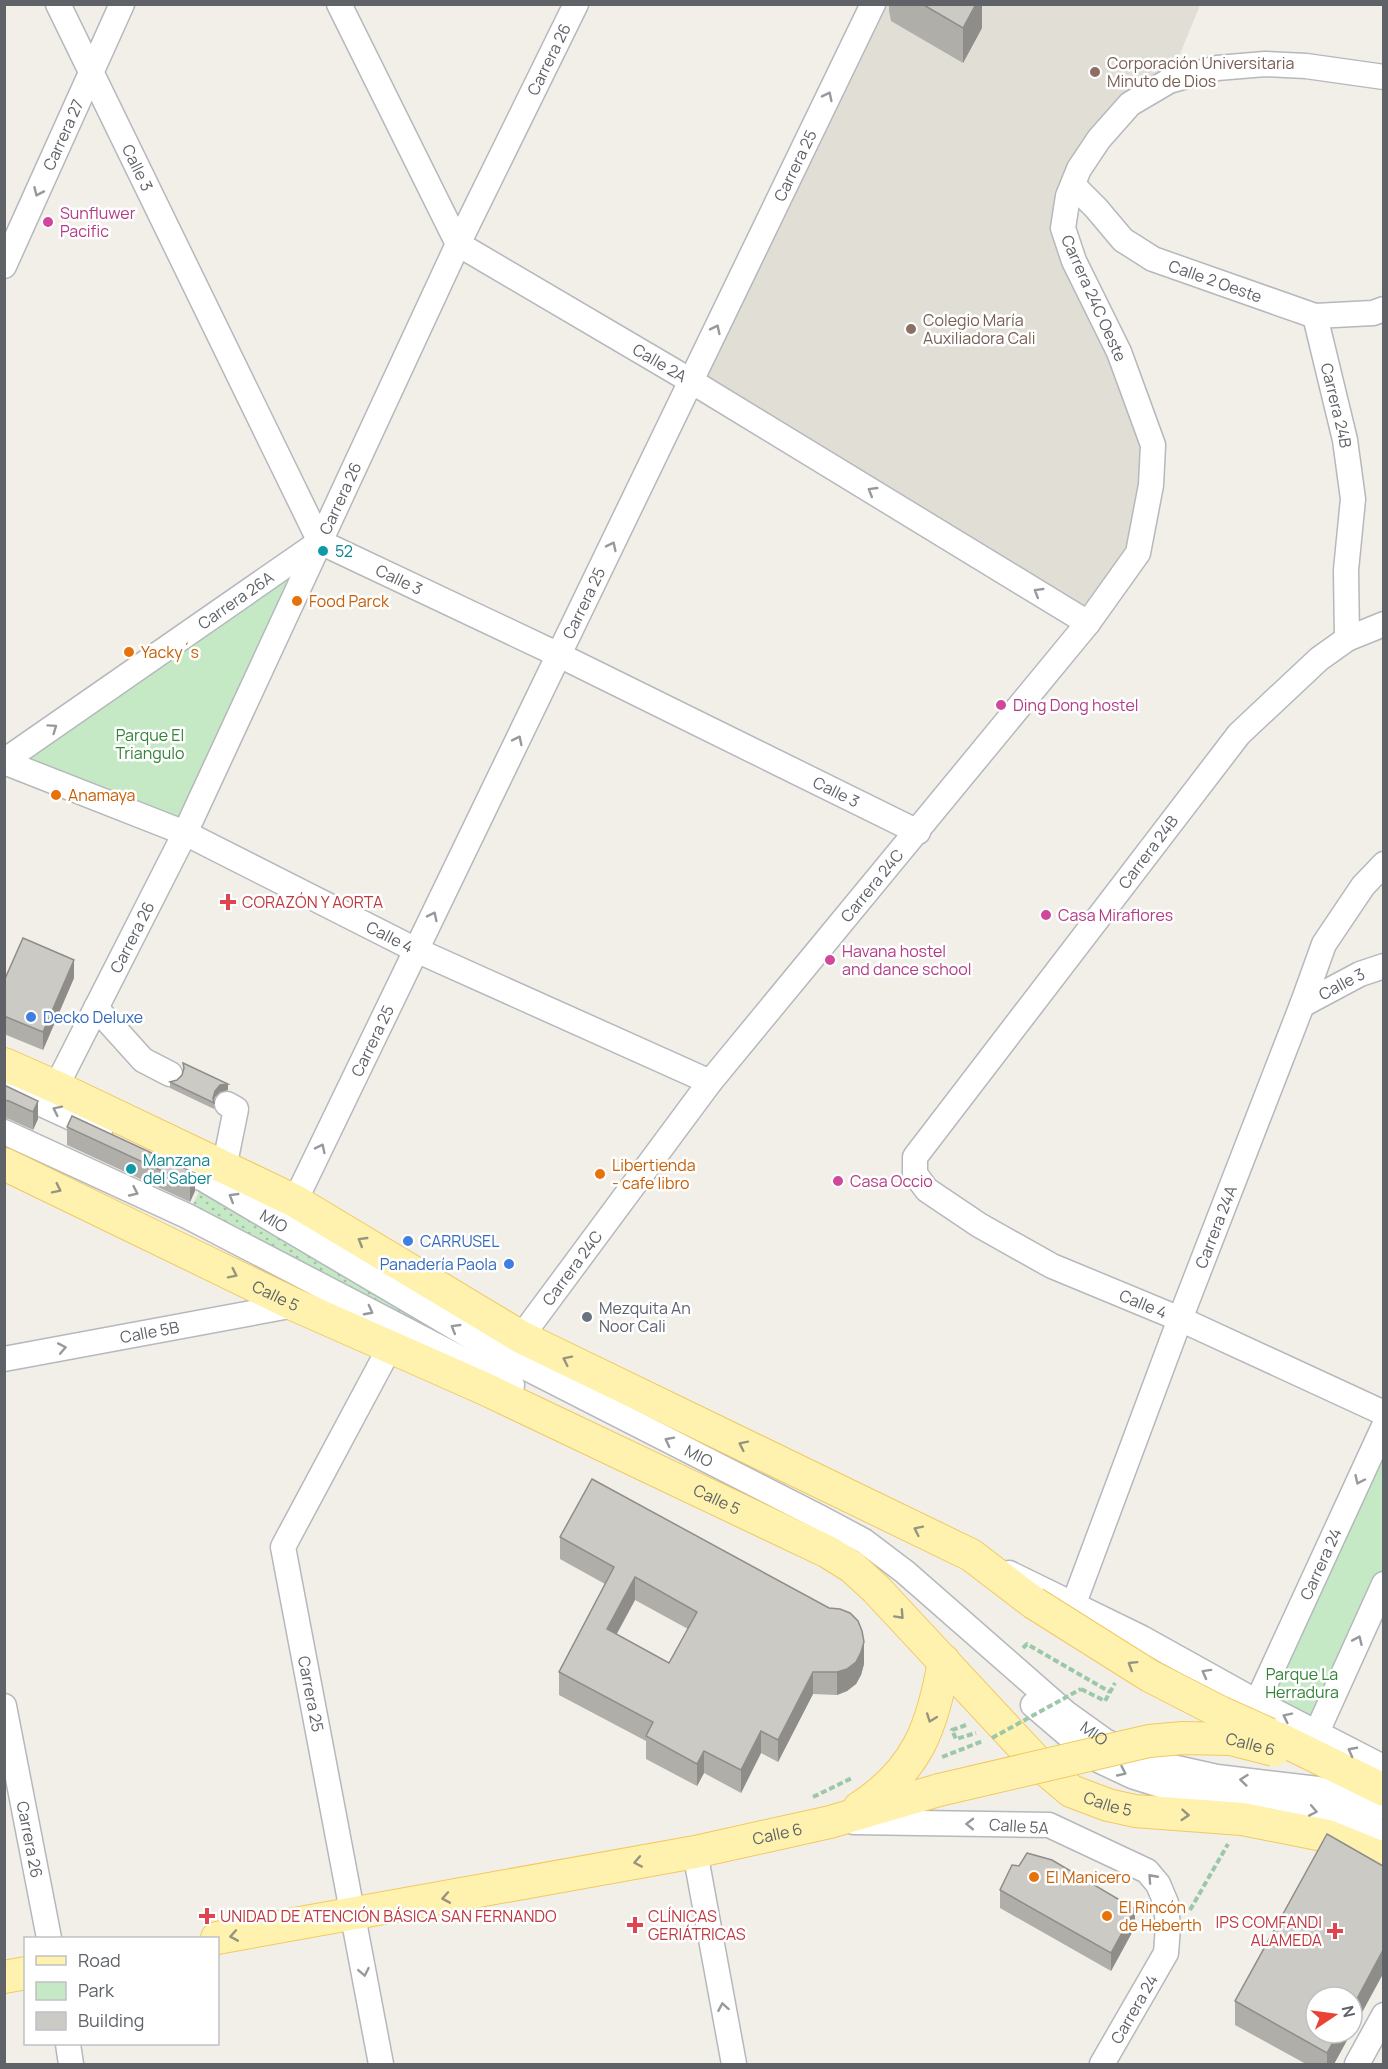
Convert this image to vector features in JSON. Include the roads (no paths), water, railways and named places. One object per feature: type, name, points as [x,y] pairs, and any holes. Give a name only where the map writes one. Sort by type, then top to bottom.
[{"type":"main road","points":[[4,1064],[295,1201],[521,1337],[971,1555],[1034,1603],[1150,1676],[1276,1744]]},
{"type":"main road","name":"Calle 5","points":[[4,1164],[295,1305],[515,1403],[828,1552],[864,1577],[1038,1763],[1071,1791],[1135,1812],[1242,1819],[1328,1836],[1383,1859]]},
{"type":"main road","points":[[830,1822],[867,1802],[907,1765],[920,1745],[932,1718],[944,1661]]},
{"type":"main road","name":"Calle 6","points":[[219,1938],[695,1852],[830,1822],[939,1790],[1149,1741],[1183,1738],[1231,1739],[1276,1744],[1332,1763],[1383,1790]]},
{"type":"main road","points":[[4,1977],[24,1973]]},
{"type":"street","name":"Calle 3","points":[[58,4],[320,542],[918,832]]},
{"type":"street","name":"Carrera 27","points":[[4,267],[122,4]]},
{"type":"street","points":[[339,4],[459,244]]},
{"type":"street","name":"Carrera 26","points":[[56,1087],[185,833],[459,244],[576,4]]},
{"type":"street","name":"Carrera 25","points":[[295,1201],[873,4]]},
{"type":"street","name":"Carrera 24C Oeste","points":[[1153,445],[1119,352],[1074,261],[1063,228],[1068,196],[1079,169],[1099,139],[1130,104],[1169,81],[1217,68],[1265,64],[1306,66],[1383,77]]},
{"type":"street","name":"Calle 2 Oeste","points":[[1073,185],[1123,240],[1153,259],[1315,316],[1372,313],[1383,309]]},
{"type":"street","name":"Calle 2A","points":[[459,244],[691,381],[1088,623]]},
{"type":"street","name":"Carrera 24B","points":[[1315,316],[1346,440],[1353,499],[1346,570],[1347,639]]},
{"type":"street","name":"Carrera 24C","points":[[521,1337],[710,1082],[1088,623],[1138,553],[1151,485],[1153,445]]},
{"type":"street","name":"Carrera 26A","points":[[4,761],[320,542]]},
{"type":"street","name":"Carrera 24B","points":[[915,1174],[915,1157],[1239,734],[1319,659],[1347,639],[1383,624]]},
{"type":"street","name":"Calle 4","points":[[4,761],[185,833],[416,950],[710,1082]]},
{"type":"street","name":"Carrera 24A","points":[[1074,1603],[1324,944],[1363,886],[1383,864]]},
{"type":"street","name":"Calle 3","points":[[1302,1005],[1360,974],[1383,966]]},
{"type":"street","points":[[96,1008],[143,1060],[170,1074]]},
{"type":"street","name":"MIO","points":[[4,1087],[205,1180],[506,1358],[864,1541],[905,1572],[1066,1713],[1106,1741],[1143,1758],[1172,1767],[1217,1777],[1318,1789],[1383,1808]]},
{"type":"street","points":[[224,1168],[236,1109],[227,1104]]},
{"type":"street","name":"MIO","points":[[4,1132],[188,1216],[492,1376],[856,1550],[897,1581],[1055,1725],[1096,1759],[1132,1776],[1167,1786],[1319,1812],[1383,1833]]},
{"type":"street","name":"Calle 4","points":[[915,1174],[927,1190],[980,1225],[1052,1266],[1180,1319],[1383,1413]]},
{"type":"street","name":"Calle 5B","points":[[4,1359],[295,1305]]},
{"type":"street","name":"Carrera 25","points":[[381,2064],[283,1547],[390,1347]]},
{"type":"street","name":"Carrera 24","points":[[1257,1702],[1383,1426]]},
{"type":"street","points":[[971,1555],[1142,1638],[1257,1702],[1377,1764],[1383,1774]]},
{"type":"street","points":[[1317,1732],[1383,1584]]},
{"type":"street","name":"Carrera 26","points":[[4,1706],[49,1937]]},
{"type":"street","name":"Calle 5A","points":[[830,1822],[1049,1825],[1147,1871],[1158,1884],[1166,1903],[1168,1927],[1166,1953]]},
{"type":"street","points":[[695,1852],[734,2064]]},
{"type":"street","name":"Carrera 24","points":[[1102,2064],[1166,1953]]},
{"type":"street","points":[[1357,2064],[1383,2015]]},
{"type":"street","points":[[68,2045],[71,2064]]},
{"type":"place","name":"Corporación Universitaria Minuto de Dios","points":[[1095,72]]},
{"type":"place","name":"Sunfluwer Pacific","points":[[48,222]]},
{"type":"place","name":"Colegio María Auxiliadora Cali","points":[[911,329]]},
{"type":"place","name":"52","points":[[323,551]]},
{"type":"place","name":"Food Parck","points":[[297,601]]},
{"type":"place","name":"Yacky´s","points":[[129,652]]},
{"type":"place","name":"Ding Dong hostel","points":[[1001,705]]},
{"type":"place","name":"Anamaya","points":[[56,795]]},
{"type":"place","name":"CORAZÓN Y AORTA","points":[[228,902]]},
{"type":"place","name":"Casa Miraflores","points":[[1046,915]]},
{"type":"place","name":"Havana hostel and dance school","points":[[830,960]]},
{"type":"place","name":"Decko Deluxe","points":[[31,1017]]},
{"type":"place","name":"Manzana del Saber","points":[[131,1169]]},
{"type":"place","name":"Libertienda - cafe libro","points":[[600,1174]]},
{"type":"place","name":"Casa Occio","points":[[838,1181]]},
{"type":"place","name":"CARRUSEL","points":[[408,1241]]},
{"type":"place","name":"Panadería Paola","points":[[509,1264]]},
{"type":"place","name":"Mezquita An Noor Cali","points":[[587,1317]]},
{"type":"place","name":"El Manicero","points":[[1034,1877]]},
{"type":"place","name":"UNIDAD DE ATENCIÓN BÁSICA SAN FERNANDO","points":[[207,1916]]},
{"type":"place","name":"El Rincón de Heberth","points":[[1107,1916]]},
{"type":"place","name":"CLÍNICAS GERIÁTRICAS","points":[[635,1925]]},
{"type":"place","name":"IPS COMFANDI ALAMEDA","points":[[1335,1931]]},
{"type":"park label","name":"Parque El Triangulo","points":[[150,744]]},
{"type":"park label","name":"Parque La Herradura","points":[[1302,1683]]}]
